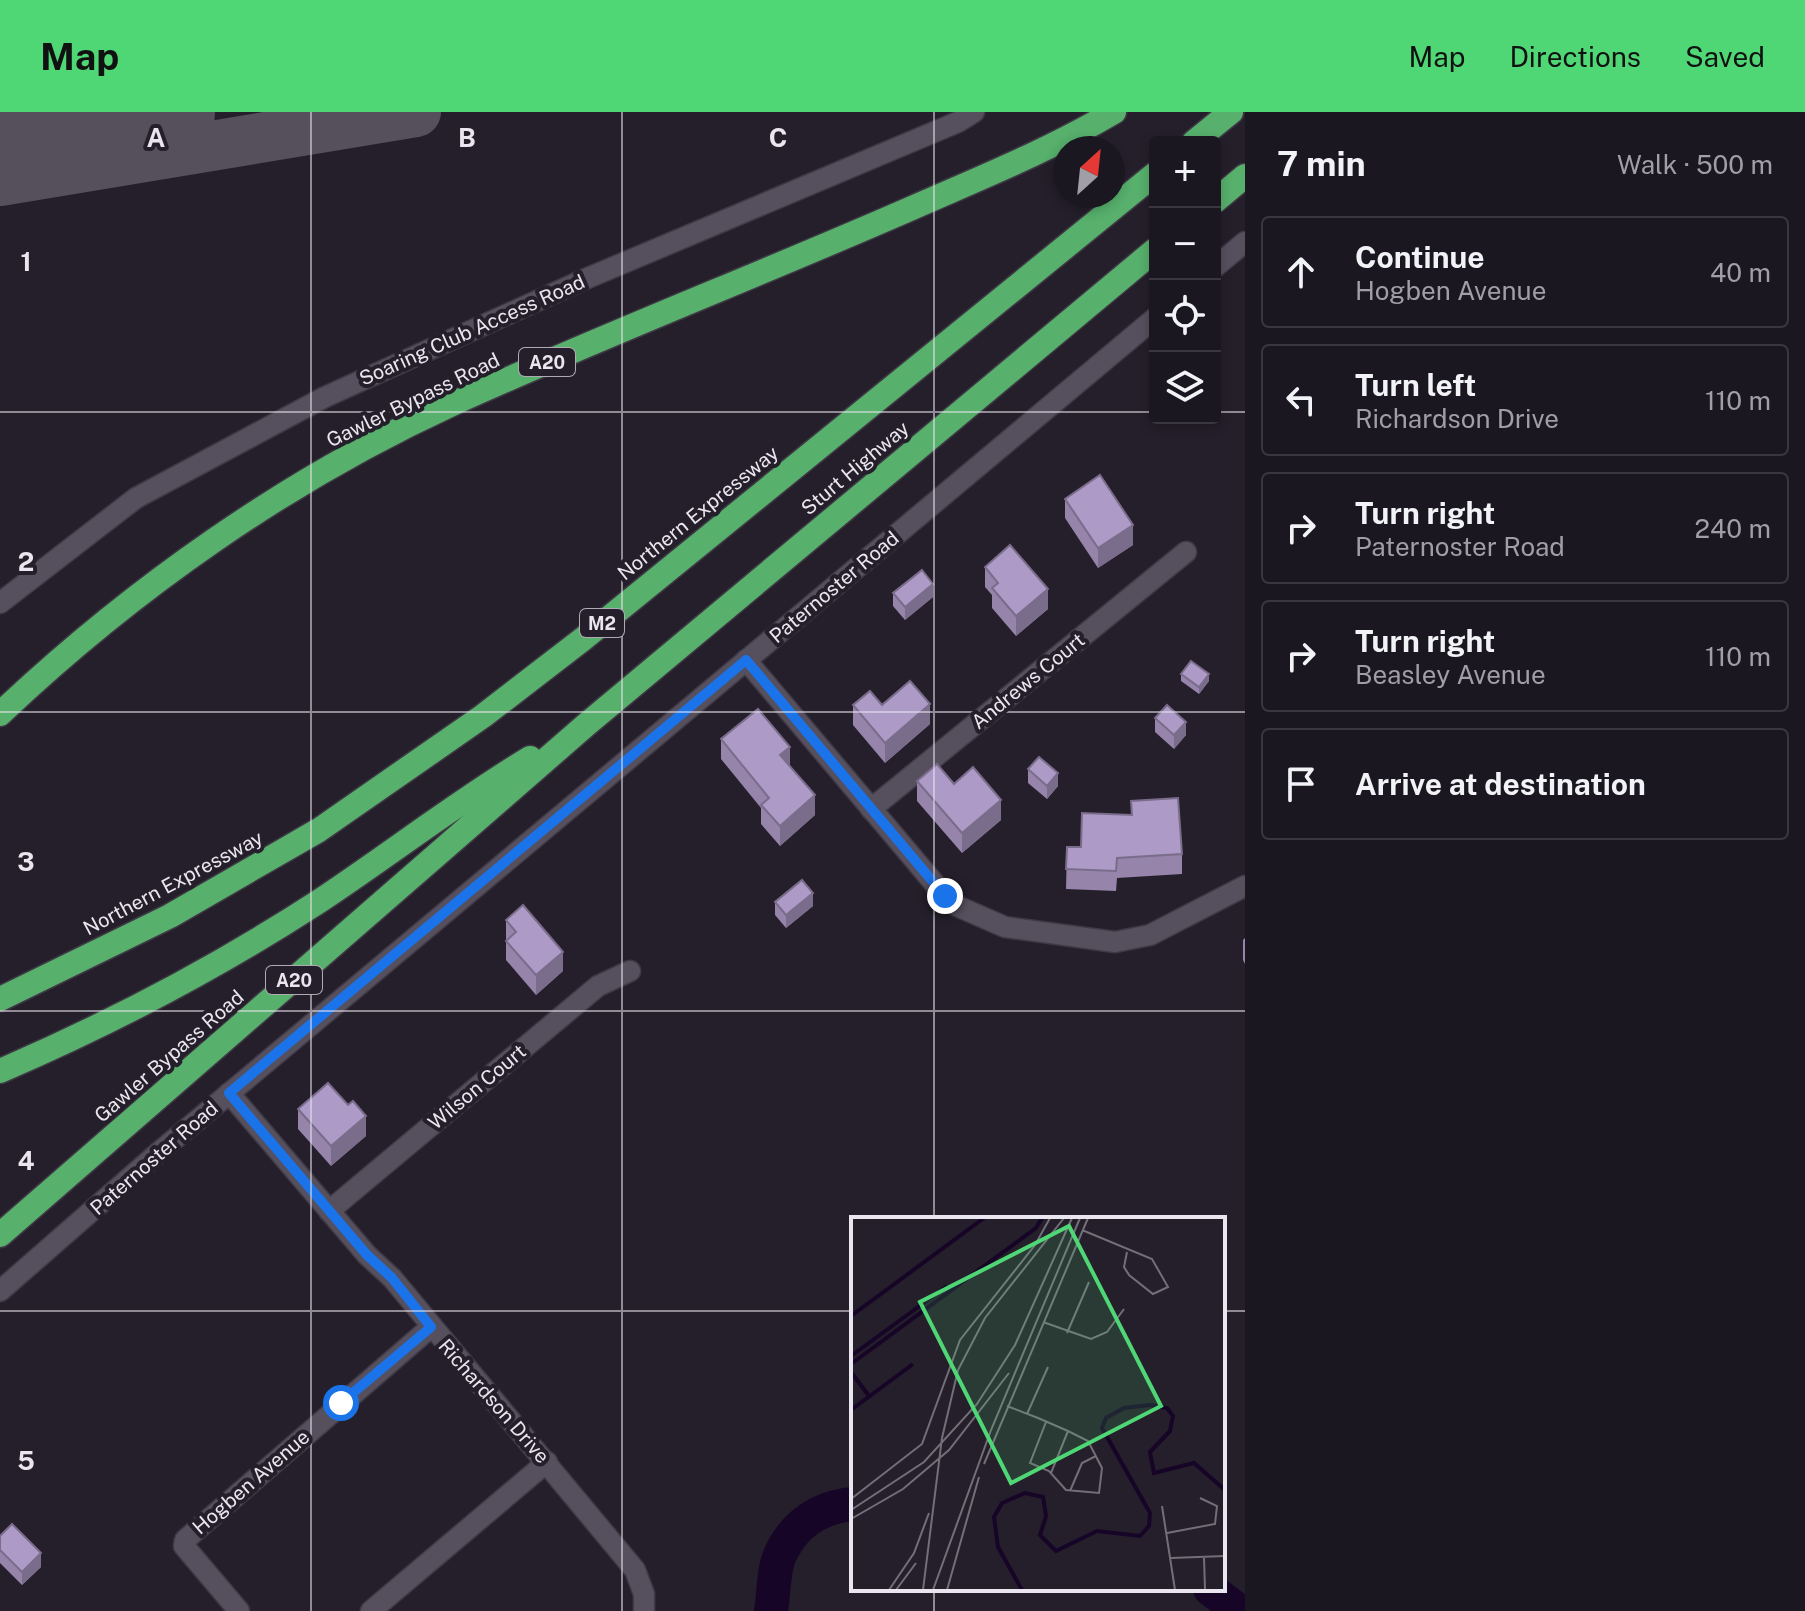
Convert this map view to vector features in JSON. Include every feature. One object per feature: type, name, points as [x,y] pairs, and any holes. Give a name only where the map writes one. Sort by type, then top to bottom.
[{"type":"highway","name":"Gawler Bypass Road","points":[[0,714],[72,650],[150,588],[313,477],[381,440],[449,405],[535,367],[1008,166],[1114,112]]},
{"type":"highway","points":[[1201,136],[1231,112]]},
{"type":"highway","points":[[1221,196],[1245,176]]},
{"type":"highway","name":"Northern Expressway","points":[[0,999],[170,916],[319,830],[483,716],[583,639],[1149,179]]},
{"type":"highway","name":"Sturt Highway","points":[[587,724],[1149,255]]},
{"type":"highway","name":"Gawler Bypass Road","points":[[0,1235],[587,724]]},
{"type":"highway","points":[[0,1071],[197,974],[316,904],[525,761],[587,724]]},
{"type":"street","name":"Soaring Club Access Road","points":[[0,603],[136,498],[325,397],[583,280],[958,122],[974,112]]},
{"type":"street","points":[[1221,262],[1245,242]]},
{"type":"street","name":"Paternoster Road","points":[[0,1291],[229,1093],[1149,323]]},
{"type":"street","name":"Andrews Court","points":[[871,809],[1186,552]]},
{"type":"street","points":[[746,660],[945,896],[957,906],[1005,927],[1103,941],[1127,941],[1150,935],[1245,886]]},
{"type":"street","name":"Wilson Court","points":[[329,1211],[598,986],[630,971]]},
{"type":"street","name":"Richardson Drive","points":[[229,1093],[367,1255],[392,1278],[635,1570],[644,1594],[644,1611]]},
{"type":"street","name":"Hogben Avenue","points":[[239,1611],[184,1546],[185,1540],[431,1327]]},
{"type":"street","points":[[371,1611],[547,1462]]},
{"type":"building","points":[[1100,475],[1133,525],[1098,548],[1065,499]]},
{"type":"building","points":[[1010,545],[1048,589],[1016,616],[992,588],[998,583],[985,567]]},
{"type":"building","points":[[922,570],[933,584],[905,607],[893,593]]},
{"type":"building","points":[[1191,661],[1209,674],[1199,687],[1181,674]]},
{"type":"building","points":[[910,681],[930,704],[885,743],[853,705],[870,691],[882,705]]},
{"type":"building","points":[[1167,705],[1186,722],[1174,735],[1155,718]]},
{"type":"building","points":[[758,709],[790,747],[780,755],[815,795],[780,826],[761,805],[769,798],[721,739]]},
{"type":"building","points":[[1039,757],[1058,773],[1047,786],[1028,769]]},
{"type":"building","points":[[937,764],[954,784],[973,767],[1001,800],[962,833],[917,781]]},
{"type":"building","points":[[1178,798],[1182,854],[1117,858],[1116,871],[1066,869],[1067,847],[1081,847],[1082,813],[1132,815],[1131,801]]},
{"type":"building","points":[[802,880],[813,893],[786,915],[775,902]]},
{"type":"building","points":[[523,905],[563,952],[536,975],[506,941],[516,932],[506,920]]},
{"type":"building","points":[[328,1083],[348,1105],[353,1101],[366,1116],[331,1146],[298,1109]]},
{"type":"building","points":[[12,1524],[41,1553],[22,1572],[0,1550],[0,1536]]},
{"type":"waterway","points":[[771,1611],[778,1561],[793,1534],[819,1513],[851,1504]]},
{"type":"waterway","points":[[1213,1591],[1239,1611]]},
{"type":"taxiway","points":[[0,181],[416,112]]},
{"type":"runway","points":[[0,137],[153,112]]},
{"type":"route","points":[[341,1403],[431,1327],[392,1278],[367,1255],[229,1093],[746,660],[945,896]]}]
